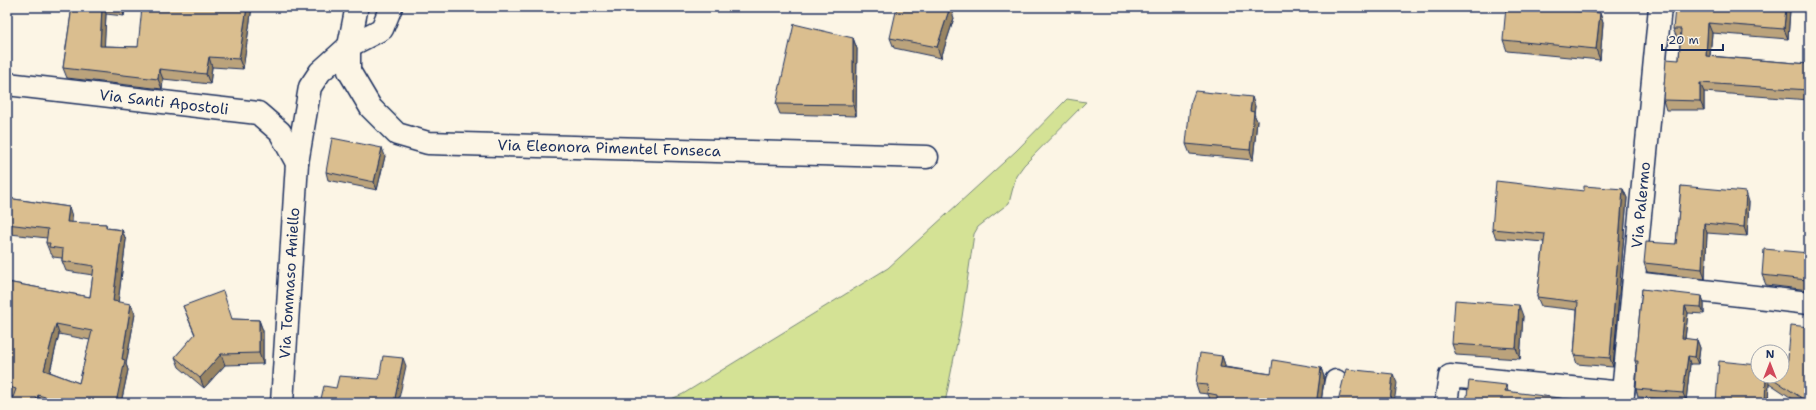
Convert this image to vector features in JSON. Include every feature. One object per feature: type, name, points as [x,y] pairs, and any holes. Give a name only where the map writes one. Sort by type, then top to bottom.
[{"type":"street","name":"Via Tommaso Aniello","points":[[282,403],[297,163],[310,87],[320,72],[348,46],[382,29],[391,7]]},
{"type":"street","name":"Via Palermo","points":[[1623,398],[1660,7]]},
{"type":"street","name":"Via Eleonora Pimentel Fonseca","points":[[356,11],[348,46],[348,71],[372,108],[397,134],[428,144],[927,157]]},
{"type":"street","name":"Via Santi Apostoli","points":[[7,84],[258,113],[280,132],[297,163]]},
{"type":"street","points":[[1634,283],[1809,303]]},
{"type":"street","points":[[1446,403],[1450,376],[1623,398]]},
{"type":"street","points":[[1332,403],[1336,381]]},
{"type":"green space","points":[[1067,99],[1086,102],[1024,165],[1016,176],[1009,203],[978,227],[974,234],[962,317],[945,403],[662,403],[683,394],[888,268],[1016,151]]},
{"type":"building","points":[[72,7],[102,7],[100,46],[138,47],[142,7],[247,7],[239,59],[209,57],[206,74],[159,69],[158,79],[63,68]]},
{"type":"building","points":[[897,7],[950,7],[937,47],[890,38]]},
{"type":"building","points":[[1506,7],[1530,7],[1600,13],[1596,49],[1503,40]]},
{"type":"building","points":[[1786,7],[1784,29],[1708,23],[1706,56],[1809,64],[1809,90],[1700,83],[1700,101],[1663,100],[1666,59],[1679,60],[1681,29],[1673,29],[1675,8]]},
{"type":"building","points":[[794,24],[853,38],[853,105],[776,104]]},
{"type":"building","points":[[1195,91],[1252,97],[1250,111],[1254,112],[1250,150],[1186,144],[1190,105]]},
{"type":"building","points":[[332,138],[382,148],[374,182],[326,172]]},
{"type":"building","points":[[1496,181],[1584,191],[1584,186],[1623,189],[1610,358],[1574,355],[1578,302],[1537,297],[1545,234],[1492,229]]},
{"type":"building","points":[[1681,186],[1746,192],[1744,227],[1704,223],[1702,269],[1644,263],[1646,242],[1676,244]]},
{"type":"building","points":[[7,198],[69,207],[67,222],[106,224],[106,228],[122,230],[113,301],[131,304],[122,359],[125,360],[116,403],[67,403],[38,395],[35,403],[11,403],[16,389],[7,386],[7,330],[11,314],[7,314],[7,282],[90,297],[94,266],[62,261],[63,249],[49,247],[50,243],[46,243],[48,229],[7,224]],"holes":[[[56,324],[92,331],[79,383],[44,370]]]},
{"type":"building","points":[[1764,249],[1809,253],[1809,282],[1807,280],[1762,275]]},
{"type":"building","points":[[1642,289],[1702,296],[1701,307],[1685,306],[1682,338],[1697,340],[1695,357],[1688,356],[1683,393],[1636,389],[1638,361],[1635,361]]},
{"type":"building","points":[[223,291],[232,319],[259,320],[259,353],[221,354],[200,378],[175,357],[195,334],[183,306]]},
{"type":"building","points":[[1455,300],[1519,305],[1516,348],[1452,344]]},
{"type":"building","points":[[1791,325],[1809,327],[1809,400],[1803,399],[1781,384],[1790,384],[1789,344]]},
{"type":"building","points":[[1200,353],[1222,356],[1220,367],[1271,374],[1273,360],[1321,368],[1317,398],[1320,403],[1217,403],[1217,395],[1207,393],[1208,385],[1196,384]]},
{"type":"building","points":[[383,356],[403,358],[394,403],[320,403],[324,386],[336,388],[339,376],[379,379]]},
{"type":"building","points":[[1719,361],[1750,364],[1750,384],[1766,384],[1765,403],[1716,402]]},
{"type":"building","points":[[1346,369],[1393,374],[1390,401],[1410,403],[1336,403],[1338,401]]},
{"type":"building","points":[[1469,381],[1506,385],[1505,391],[1590,403],[1466,403]]}]
